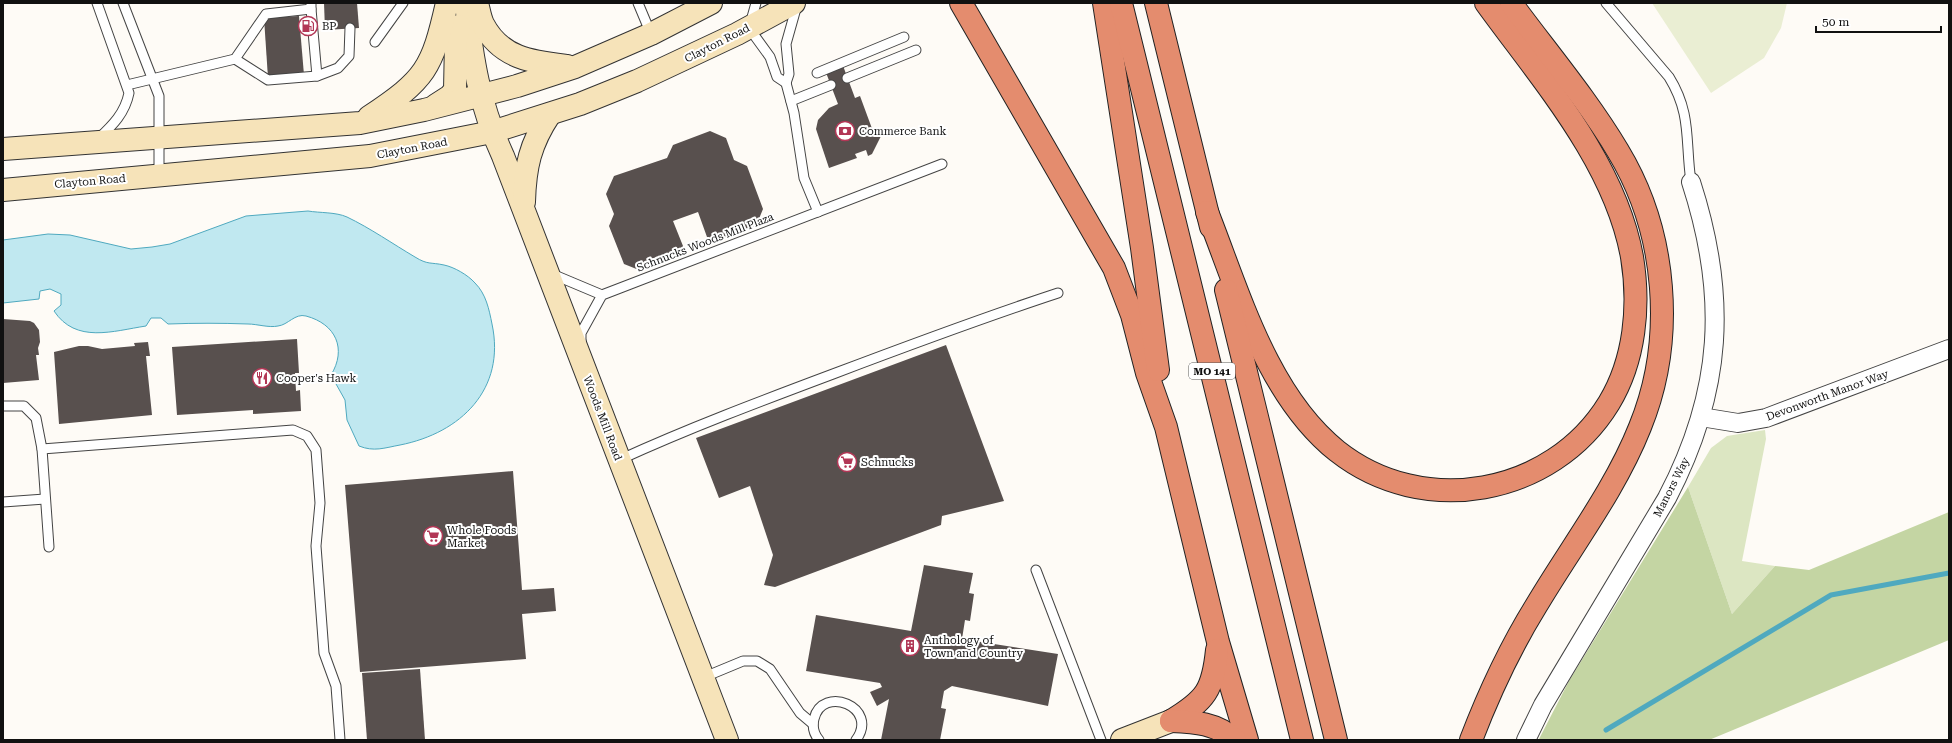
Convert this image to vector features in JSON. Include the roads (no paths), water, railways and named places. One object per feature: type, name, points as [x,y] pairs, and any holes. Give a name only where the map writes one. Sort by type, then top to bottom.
[{"type":"highway","points":[[961,3],[1114,268],[1132,315],[1147,373],[1166,427],[1218,642],[1247,740]]},
{"type":"highway","points":[[1104,3],[1142,248],[1166,427]]},
{"type":"highway","name":"MO 141","points":[[1121,3],[1302,740]]},
{"type":"highway","name":"MO 141","points":[[1156,3],[1336,740]]},
{"type":"highway","points":[[1207,212],[1256,335],[1273,371],[1291,402],[1312,427],[1338,451],[1367,470],[1399,484],[1433,491],[1469,490],[1500,484],[1534,470],[1559,456],[1588,431],[1609,402],[1624,370],[1634,328],[1636,293],[1632,256],[1613,194],[1598,163],[1580,133],[1486,3]]},
{"type":"highway","points":[[1471,740],[1485,704],[1508,654],[1628,454],[1641,425],[1653,387],[1660,346],[1662,315],[1660,272],[1652,235],[1637,190],[1619,152],[1511,3]]},
{"type":"highway","points":[[1171,721],[1194,707],[1206,693],[1215,674],[1218,642]]},
{"type":"highway","points":[[1171,721],[1211,725],[1225,731],[1235,740]]},
{"type":"main road","points":[[360,123],[400,96],[419,80],[434,54],[447,3]]},
{"type":"main road","points":[[415,112],[441,103],[455,90],[456,41],[465,3]]},
{"type":"main road","name":"Woods Mill Road","points":[[465,3],[471,52],[480,95],[492,132],[727,740]]},
{"type":"main road","points":[[477,3],[483,24],[494,38],[519,58],[533,62],[575,67]]},
{"type":"main road","points":[[3,149],[360,123],[415,112],[517,86],[575,67],[651,34],[710,3]]},
{"type":"main road","name":"Clayton Road","points":[[3,190],[370,156],[492,132],[550,114],[637,81],[749,28],[794,3]]},
{"type":"main road","points":[[524,212],[525,176],[529,155],[540,128],[550,114]]},
{"type":"main road","points":[[1122,740],[1171,721]]},
{"type":"street","name":"Manors Way","points":[[1526,740],[1543,705],[1667,498],[1684,466],[1701,417],[1709,387],[1715,340],[1715,297],[1712,262],[1701,211],[1691,182]]},
{"type":"street","name":"Devonworth Manor Way","points":[[1701,417],[1738,423],[1766,418],[1949,349]]},
{"type":"lane","points":[[96,142],[117,120],[126,105],[129,93],[97,3]]},
{"type":"lane","points":[[122,3],[159,96],[159,175]]},
{"type":"lane","points":[[375,42],[403,3]]},
{"type":"lane","points":[[638,3],[651,34]]},
{"type":"lane","points":[[756,3],[749,28],[770,57],[777,77],[786,83]]},
{"type":"lane","points":[[797,3],[786,44],[789,74],[786,83],[791,101],[804,178],[818,212]]},
{"type":"lane","points":[[1606,3],[1668,77],[1683,104],[1686,118],[1688,160],[1691,182]]},
{"type":"lane","points":[[127,85],[235,59],[266,14],[311,6],[317,76]]},
{"type":"lane","points":[[235,59],[268,80],[317,76],[338,68],[349,56],[350,28]]},
{"type":"lane","points":[[817,73],[904,37]]},
{"type":"lane","points":[[847,78],[916,50]]},
{"type":"lane","points":[[791,101],[831,85]]},
{"type":"lane","name":"Schnucks Woods Mill Plaza","points":[[602,295],[942,164]]},
{"type":"lane","points":[[547,272],[602,295],[581,333],[580,358]]},
{"type":"lane","points":[[619,460],[674,436],[793,389],[969,323],[1058,293]]},
{"type":"lane","points":[[3,406],[24,406],[36,418],[42,449],[49,547]]},
{"type":"lane","points":[[42,449],[293,430],[307,436],[316,450],[320,503],[316,546],[324,653],[336,686],[340,740]]},
{"type":"lane","points":[[3,502],[45,499]]},
{"type":"lane","points":[[1036,570],[1101,740]]},
{"type":"lane","points":[[702,678],[742,662],[757,661],[770,668],[800,713],[813,724]]},
{"type":"lane","points":[[819,740],[814,732],[813,724],[815,716],[825,704],[833,701],[849,704],[855,709],[861,724],[860,732],[856,740]]},
{"type":"water","points":[[308,211],[343,215],[373,231],[419,260],[456,269],[469,277],[479,287],[490,313],[492,324],[495,347],[492,369],[485,388],[474,404],[460,419],[442,430],[422,439],[400,445],[379,449],[369,449],[359,446],[347,420],[345,400],[331,375],[336,365],[338,356],[336,339],[325,325],[306,316],[298,316],[285,324],[274,326],[228,323],[168,324],[161,318],[151,318],[146,326],[96,333],[84,332],[73,328],[63,321],[54,311],[61,305],[61,294],[50,289],[40,291],[39,299],[3,303],[3,240],[48,234],[70,235],[131,249],[170,244],[246,216]]},
{"type":"waterway","points":[[1606,730],[1831,595],[1949,573]]},
{"type":"place","name":"BP","points":[[308,26]]},
{"type":"place","name":"Commerce Bank","points":[[845,131]]},
{"type":"place","name":"Cooper's Hawk","points":[[262,378]]},
{"type":"place","name":"Schnucks","points":[[847,462]]},
{"type":"place","name":"Whole Foods Market","points":[[433,536]]},
{"type":"place","name":"Anthology of Town and Country","points":[[910,646]]}]
